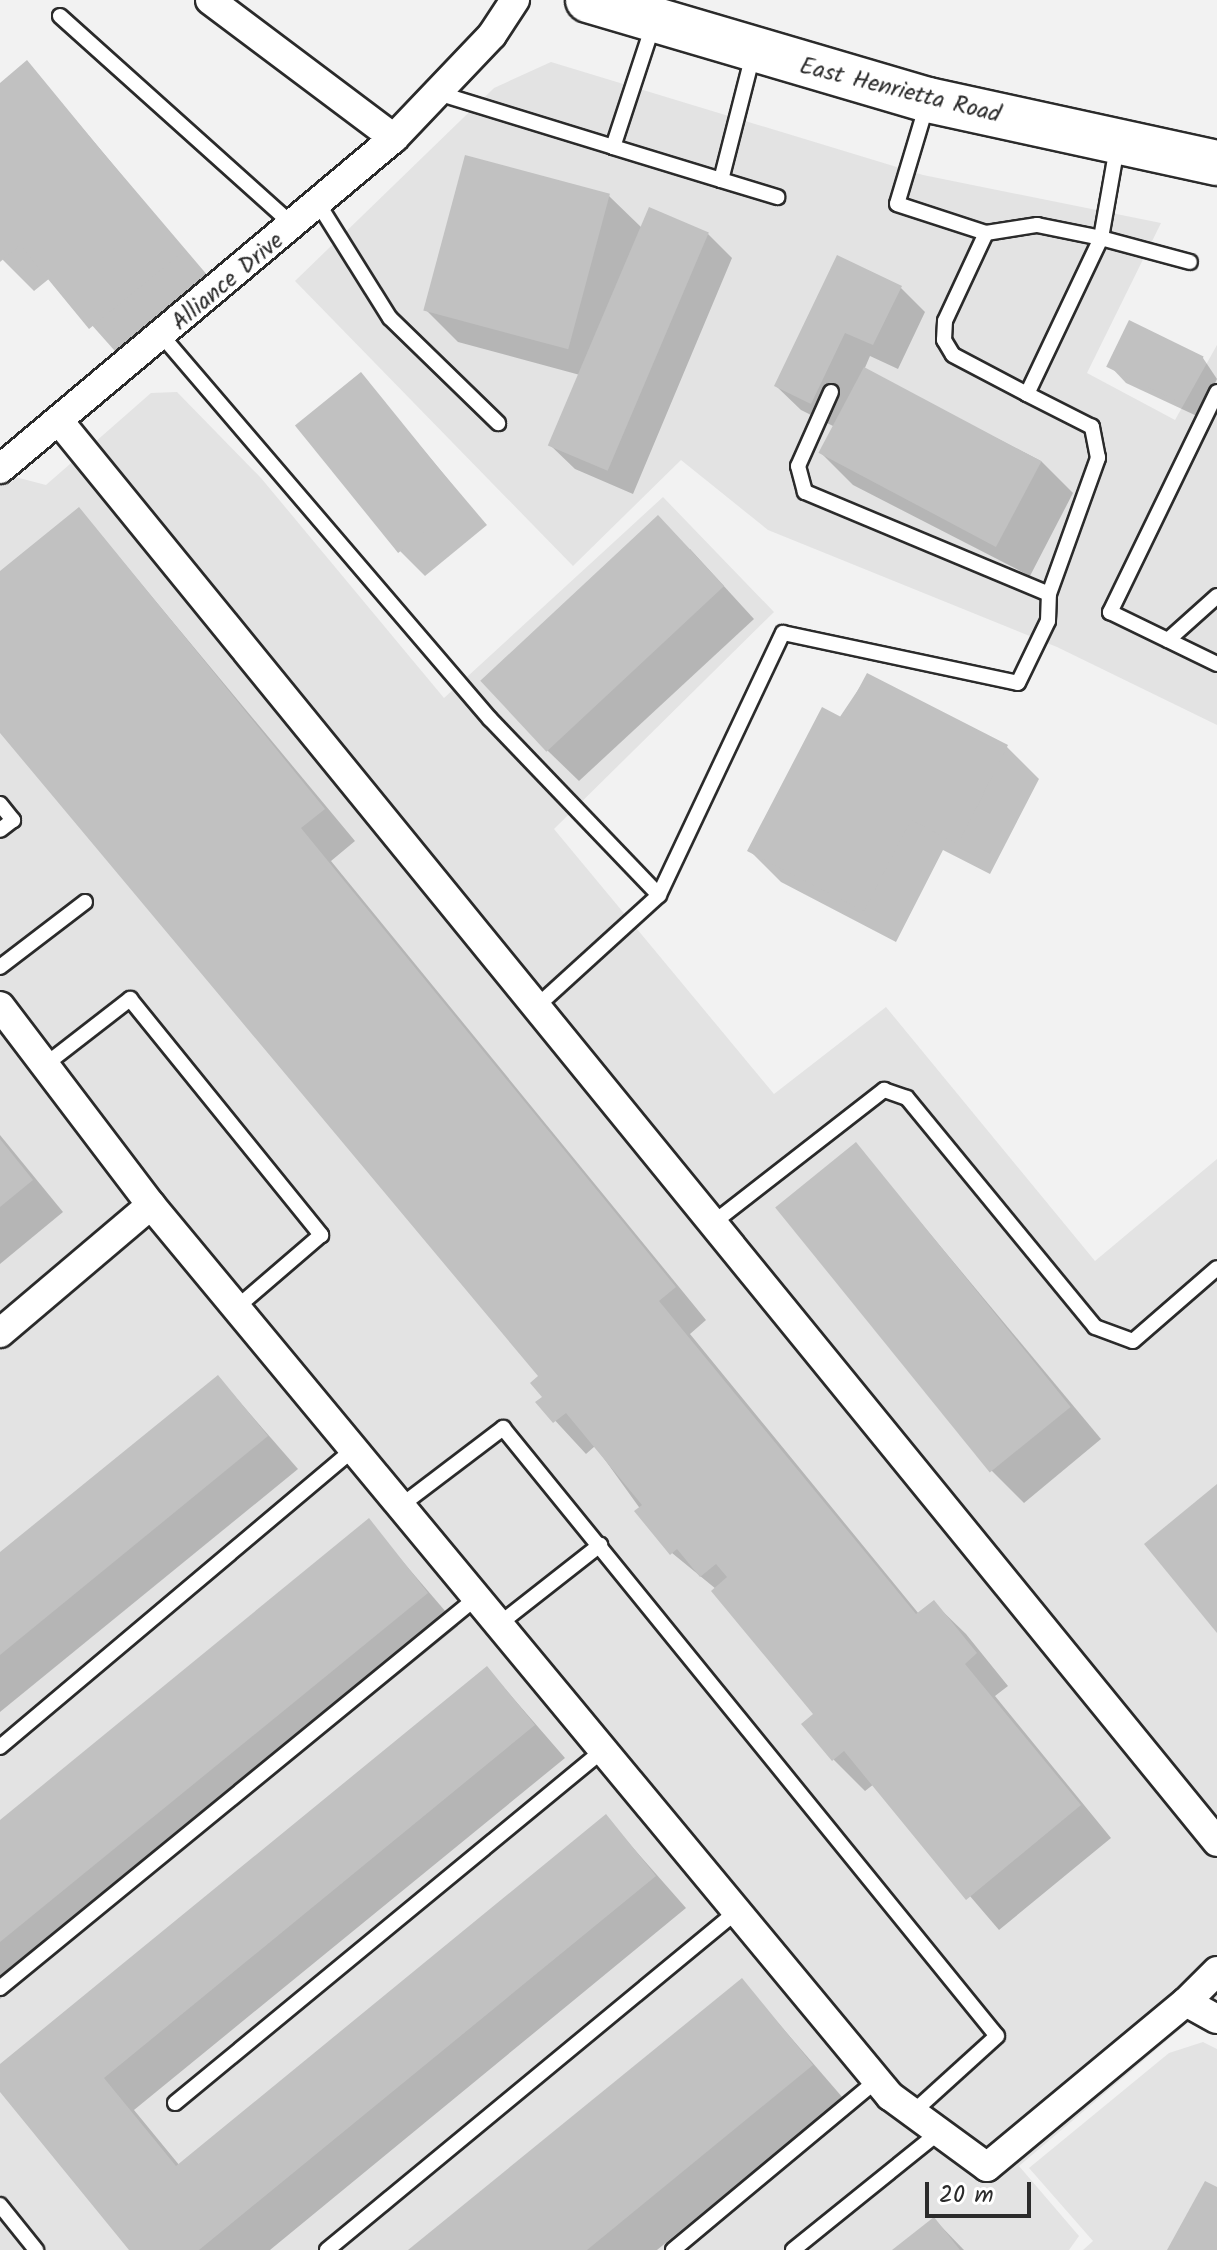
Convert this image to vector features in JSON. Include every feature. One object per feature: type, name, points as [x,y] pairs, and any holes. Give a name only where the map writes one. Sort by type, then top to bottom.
[{"type":"main road","name":"East Henrietta Road","points":[[588,0],[753,54],[928,100],[1217,163]]},
{"type":"street","points":[[210,0],[394,138]]},
{"type":"street","name":"Alliance Drive","points":[[0,469],[163,337],[394,138],[438,93],[515,0]]},
{"type":"street","points":[[59,421],[1217,1842]]},
{"type":"street","points":[[0,1006],[151,1205],[352,1451],[876,2081],[912,2113],[987,2167],[1186,2002],[1217,1971]]},
{"type":"street","points":[[0,1333],[151,1205]]},
{"type":"street","points":[[1186,2002],[1217,2019]]},
{"type":"lane","points":[[60,16],[294,226]]},
{"type":"lane","points":[[613,147],[654,22]]},
{"type":"lane","points":[[721,180],[753,54]]},
{"type":"lane","points":[[438,93],[777,197]]},
{"type":"lane","points":[[928,100],[897,204],[986,233],[1037,225],[1101,238],[1190,262]]},
{"type":"lane","points":[[1027,394],[1101,238],[1118,142]]},
{"type":"lane","points":[[319,205],[390,318],[498,423]]},
{"type":"lane","points":[[536,1007],[659,895],[783,633],[1018,683],[1048,621],[1049,594],[1098,440],[1092,427],[953,355],[944,340],[945,321],[986,233]]},
{"type":"lane","points":[[163,337],[490,719],[659,895]]},
{"type":"lane","points":[[831,392],[798,466],[805,492],[1049,594]]},
{"type":"lane","points":[[1217,392],[1110,612],[1217,664]]},
{"type":"lane","points":[[1168,640],[1217,596]]},
{"type":"lane","points":[[0,804],[13,820],[0,830]]},
{"type":"lane","points":[[0,967],[85,902]]},
{"type":"lane","points":[[45,1065],[130,999],[321,1235],[236,1308]]},
{"type":"lane","points":[[713,1223],[884,1090],[907,1098],[1095,1327],[1133,1341],[1217,1268]]},
{"type":"lane","points":[[399,1507],[503,1428],[997,2036],[912,2113]]},
{"type":"lane","points":[[0,1747],[352,1451]]},
{"type":"lane","points":[[498,1625],[600,1545]]},
{"type":"lane","points":[[0,1988],[475,1599]]},
{"type":"lane","points":[[175,2103],[602,1751]]},
{"type":"lane","points":[[327,2250],[736,1912]]},
{"type":"lane","points":[[673,2250],[876,2081]]},
{"type":"lane","points":[[793,2250],[939,2132]]},
{"type":"lane","points":[[0,2205],[36,2250]]},
{"type":"shaded area","points":[[551,62],[923,175],[1161,223],[1087,373],[1175,420],[1217,345],[1217,725],[1057,647],[768,530],[681,460],[573,566],[295,281],[494,88]]},
{"type":"shaded area","points":[[177,392],[261,478],[444,698],[663,497],[774,612],[554,829],[774,1094],[886,1007],[1095,1261],[1217,1159],[1217,1998],[1019,2166],[1079,2236],[1069,2250],[0,2250],[0,473],[46,485],[151,393]]},
{"type":"shaded area","points":[[1203,2042],[1217,2049],[1217,2250],[1083,2250],[1093,2241],[1029,2168],[1169,2053]]},
{"type":"building","points":[[27,60],[184,251],[89,329],[20,245],[0,262],[0,83]]},
{"type":"building","points":[[465,155],[610,194],[568,349],[423,311]]},
{"type":"building","points":[[649,207],[709,232],[608,471],[548,445]]},
{"type":"building","points":[[837,255],[902,286],[873,345],[845,333],[811,404],[774,386]]},
{"type":"building","points":[[1129,320],[1204,356],[1181,403],[1106,367]]},
{"type":"building","points":[[864,367],[1041,461],[996,547],[818,453]]},
{"type":"building","points":[[361,372],[464,499],[398,553],[295,425]]},
{"type":"building","points":[[79,507],[325,809],[301,828],[676,1287],[659,1301],[916,1614],[934,1600],[977,1653],[965,1664],[1081,1805],[966,1900],[844,1751],[832,1761],[801,1724],[813,1714],[711,1591],[727,1577],[716,1564],[700,1577],[677,1549],[670,1555],[634,1511],[642,1505],[566,1413],[553,1423],[535,1402],[542,1397],[530,1383],[538,1376],[0,733],[0,571]]},
{"type":"building","points":[[658,515],[724,586],[546,752],[480,681]]},
{"type":"building","points":[[867,673],[1008,745],[958,844],[911,820],[864,911],[747,851],[822,707],[843,718]]},
{"type":"building","points":[[0,1139],[33,1180],[0,1207]]},
{"type":"building","points":[[856,1142],[1071,1407],[990,1472],[775,1207]]},
{"type":"building","points":[[218,1375],[268,1436],[0,1655],[0,1552]]},
{"type":"building","points":[[1217,1484],[1217,1633],[1144,1544]]},
{"type":"building","points":[[369,1518],[428,1593],[0,1942],[0,1820]]},
{"type":"building","points":[[487,1666],[535,1725],[104,2078],[176,2166],[606,1814],[656,1876],[199,2250],[129,2250],[0,2092],[0,2064]]},
{"type":"building","points":[[742,1978],[813,2065],[587,2250],[408,2250]]},
{"type":"building","points":[[1205,2181],[1217,2187],[1217,2250],[1167,2250]]},
{"type":"building","points":[[934,2217],[960,2250],[892,2250]]}]
